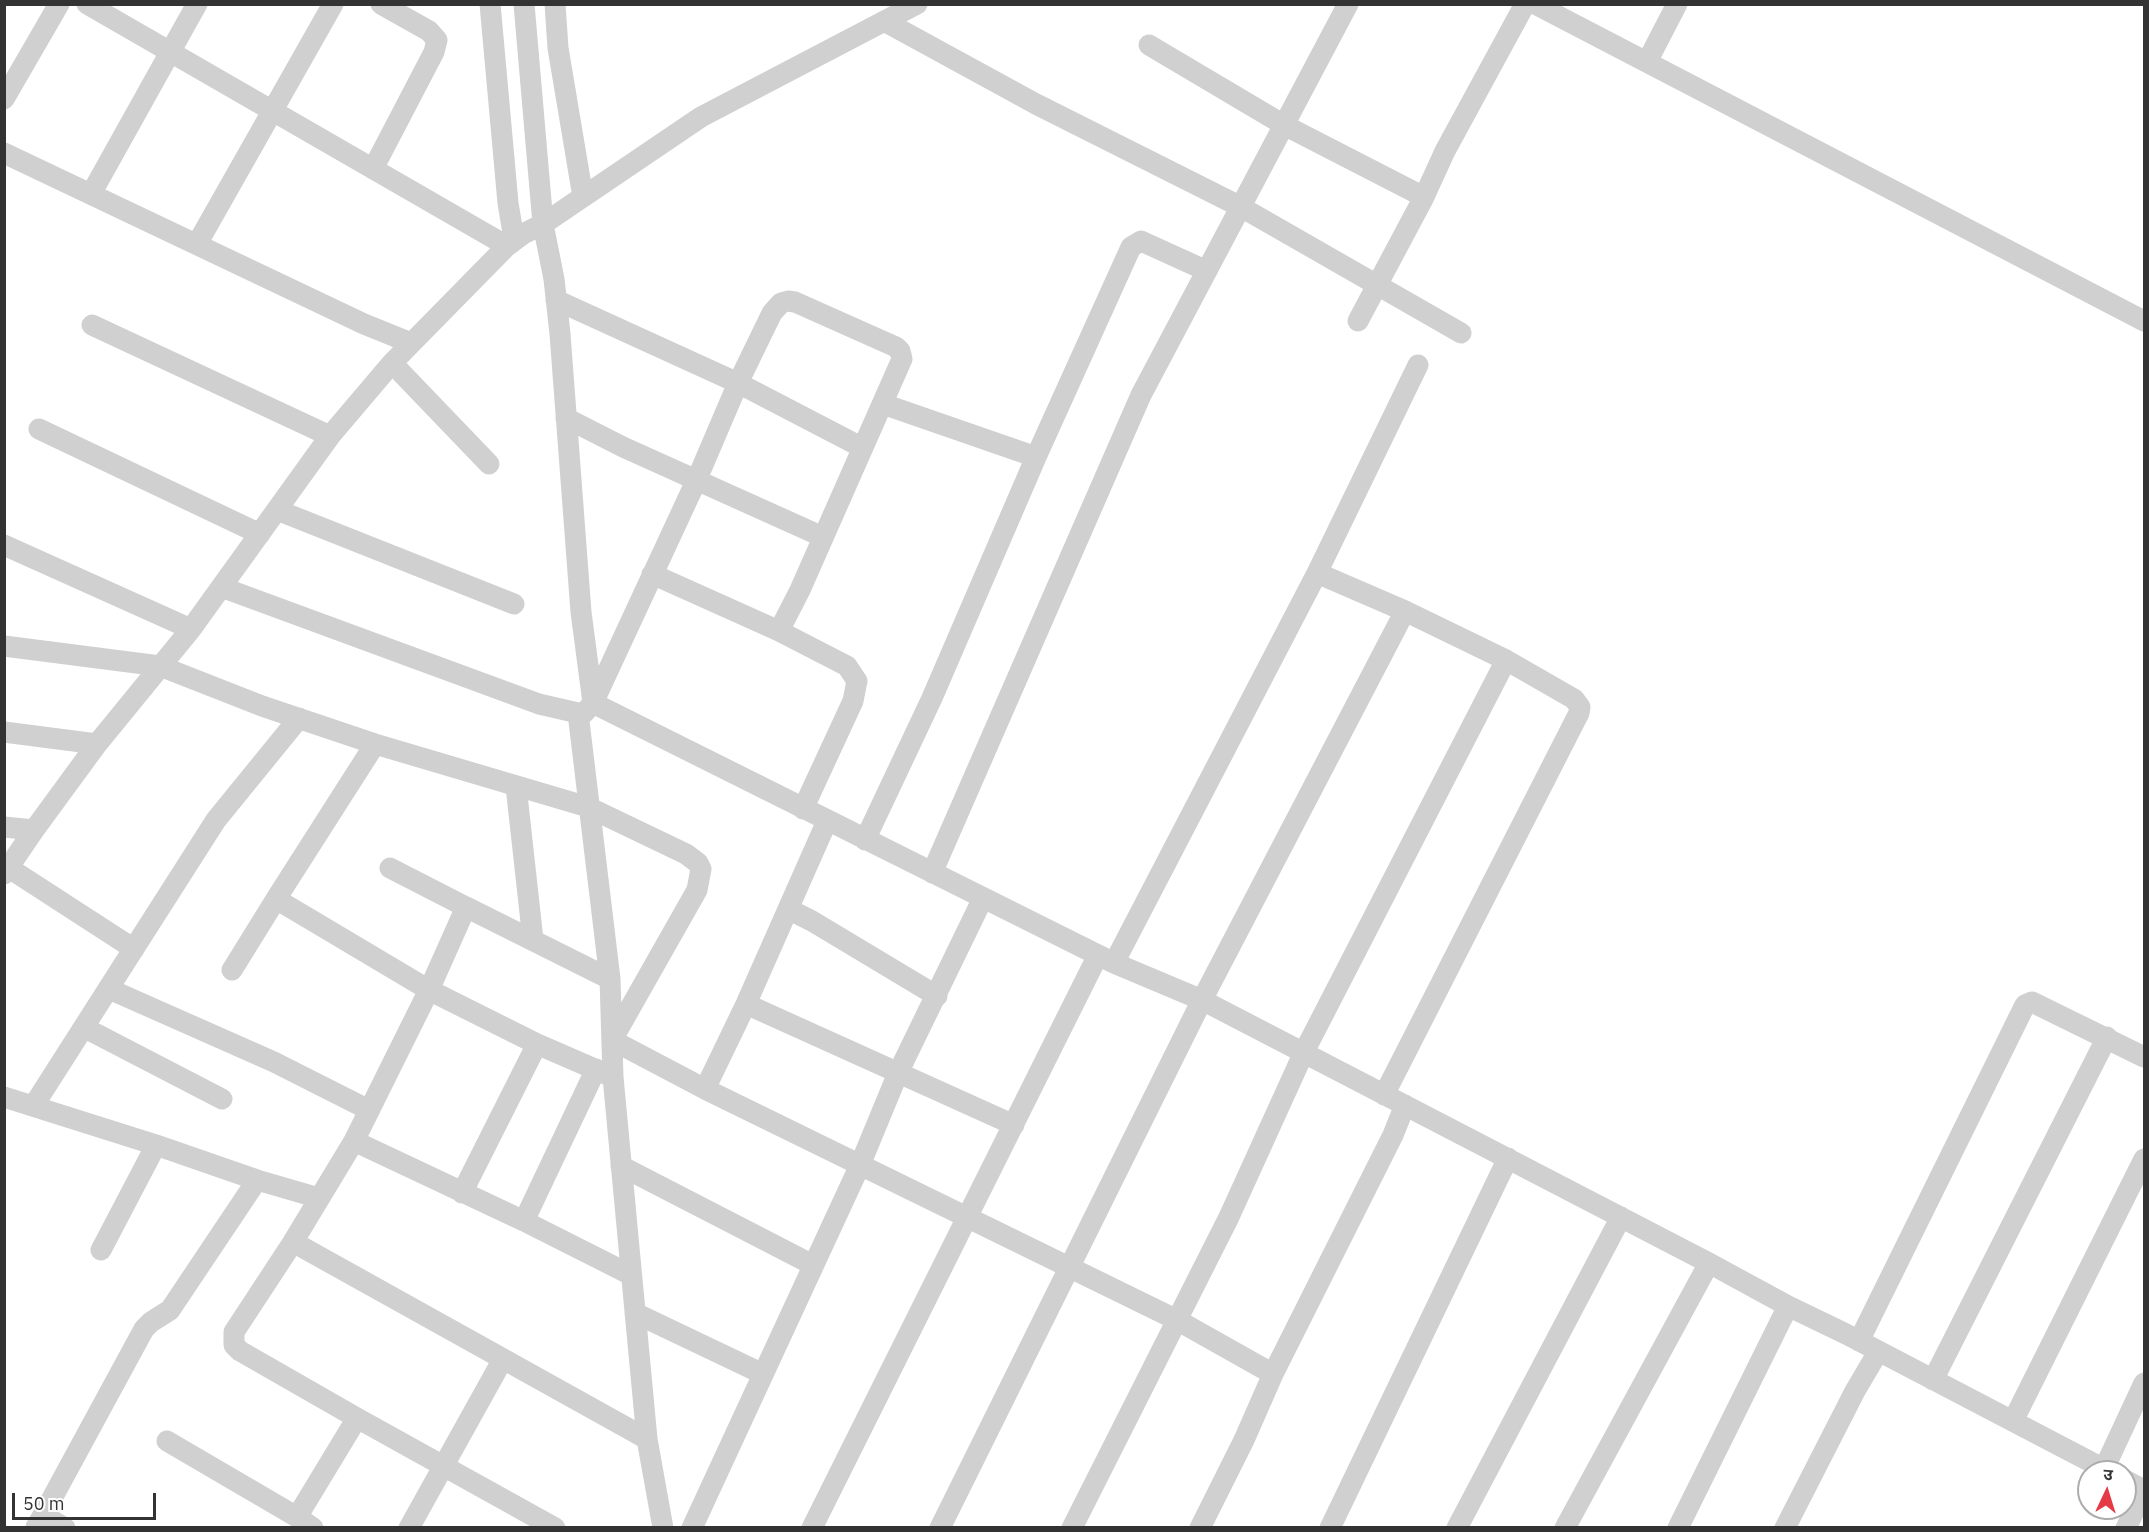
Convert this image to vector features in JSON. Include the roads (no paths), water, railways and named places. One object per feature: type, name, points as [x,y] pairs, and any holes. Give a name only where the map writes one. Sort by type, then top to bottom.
[{"type":"street","points":[[4,99],[59,4]]},
{"type":"street","points":[[87,4],[374,169],[525,234]]},
{"type":"street","points":[[91,194],[196,4]]},
{"type":"street","points":[[197,244],[333,4]]},
{"type":"street","points":[[374,169],[434,52],[437,40],[429,31],[381,4]]},
{"type":"street","points":[[490,4],[508,203],[556,300],[581,612],[588,807],[610,979],[612,1040],[605,1073],[524,1221]]},
{"type":"street","points":[[524,4],[525,234]]},
{"type":"street","points":[[555,4],[558,48],[583,196]]},
{"type":"street","points":[[134,949],[7,871],[97,744],[191,629],[330,436],[392,363],[525,234],[701,117],[916,4]]},
{"type":"street","points":[[932,873],[1141,395],[1348,4]]},
{"type":"street","points":[[1358,321],[1424,197],[1445,151],[1525,4]]},
{"type":"street","points":[[1535,4],[2145,321]]},
{"type":"street","points":[[1647,62],[1677,4]]},
{"type":"street","points":[[884,21],[1036,104],[1240,207],[1461,333]]},
{"type":"street","points":[[1149,45],[1284,125],[1424,197]]},
{"type":"street","points":[[4,153],[364,324],[411,344]]},
{"type":"street","points":[[865,840],[932,698],[1035,458],[1133,244],[1141,241],[1207,271]]},
{"type":"street","points":[[556,300],[738,383],[863,448]]},
{"type":"street","points":[[585,708],[697,479],[738,383],[772,313],[781,303],[788,301],[795,302],[896,347],[900,351],[900,365],[779,631]]},
{"type":"street","points":[[92,325],[330,436]]},
{"type":"street","points":[[392,363],[489,464]]},
{"type":"street","points":[[812,1527],[1014,1125],[1317,573],[1418,365]]},
{"type":"street","points":[[883,404],[1035,458]]},
{"type":"street","points":[[566,418],[623,447],[823,537]]},
{"type":"street","points":[[39,429],[260,534]]},
{"type":"street","points":[[278,510],[514,604]]},
{"type":"street","points":[[4,545],[191,629]]},
{"type":"street","points":[[1317,573],[1406,611],[1506,660],[1574,699],[1580,707],[1580,713],[1384,1095]]},
{"type":"street","points":[[652,574],[779,631],[847,666],[857,681],[853,701],[803,809]]},
{"type":"street","points":[[221,587],[539,704],[585,708],[803,809],[1106,959],[1202,1000],[2088,1460]]},
{"type":"street","points":[[940,1527],[1202,1000],[1406,611]]},
{"type":"street","points":[[4,646],[160,666],[262,706],[375,744],[588,807],[686,854],[698,863],[701,869],[697,890],[612,1040]]},
{"type":"street","points":[[1072,1527],[1229,1217],[1304,1052],[1506,660]]},
{"type":"street","points":[[34,1105],[216,820],[299,718]]},
{"type":"street","points":[[4,732],[97,744]]},
{"type":"street","points":[[232,970],[375,744]]},
{"type":"street","points":[[516,786],[533,940]]},
{"type":"street","points":[[705,1089],[746,1004],[827,821]]},
{"type":"street","points":[[4,827],[34,830]]},
{"type":"street","points":[[390,867],[610,979]]},
{"type":"street","points":[[692,1527],[860,1165],[898,1073],[983,898]]},
{"type":"street","points":[[276,899],[429,990],[537,1044],[605,1073]]},
{"type":"street","points":[[466,907],[429,990],[354,1141],[293,1242],[234,1332],[234,1345],[240,1351],[357,1419],[555,1527]]},
{"type":"street","points":[[788,909],[937,996]]},
{"type":"street","points":[[109,989],[274,1062],[369,1110]]},
{"type":"street","points":[[1859,1341],[2025,1005],[2032,1002],[2145,1057]]},
{"type":"street","points":[[746,1004],[1014,1125]]},
{"type":"street","points":[[85,1028],[222,1099]]},
{"type":"street","points":[[1933,1380],[2107,1037]]},
{"type":"street","points":[[612,1040],[705,1089],[967,1219],[1177,1320],[1273,1374]]},
{"type":"street","points":[[462,1193],[537,1044]]},
{"type":"street","points":[[605,1073],[621,1166],[647,1439],[664,1526]]},
{"type":"street","points":[[4,1097],[319,1198]]},
{"type":"street","points":[[1200,1527],[1406,1106]]},
{"type":"street","points":[[354,1141],[524,1221],[631,1275]]},
{"type":"street","points":[[101,1250],[156,1145]]},
{"type":"street","points":[[1330,1527],[1508,1158]]},
{"type":"street","points":[[2013,1421],[2145,1159]]},
{"type":"street","points":[[621,1166],[813,1265]]},
{"type":"street","points":[[66,1527],[39,1521],[144,1329],[170,1311],[257,1180]]},
{"type":"street","points":[[1456,1527],[1621,1217]]},
{"type":"street","points":[[293,1242],[647,1439]]},
{"type":"street","points":[[1564,1527],[1709,1263]]},
{"type":"street","points":[[1678,1527],[1788,1306]]},
{"type":"street","points":[[635,1313],[763,1374]]},
{"type":"street","points":[[1785,1527],[1855,1391],[1878,1352]]},
{"type":"street","points":[[409,1527],[503,1359]]},
{"type":"street","points":[[2111,1460],[2145,1383]]},
{"type":"street","points":[[167,1441],[305,1522],[357,1419]]},
{"type":"street","points":[[2126,1527],[2145,1491]]}]
